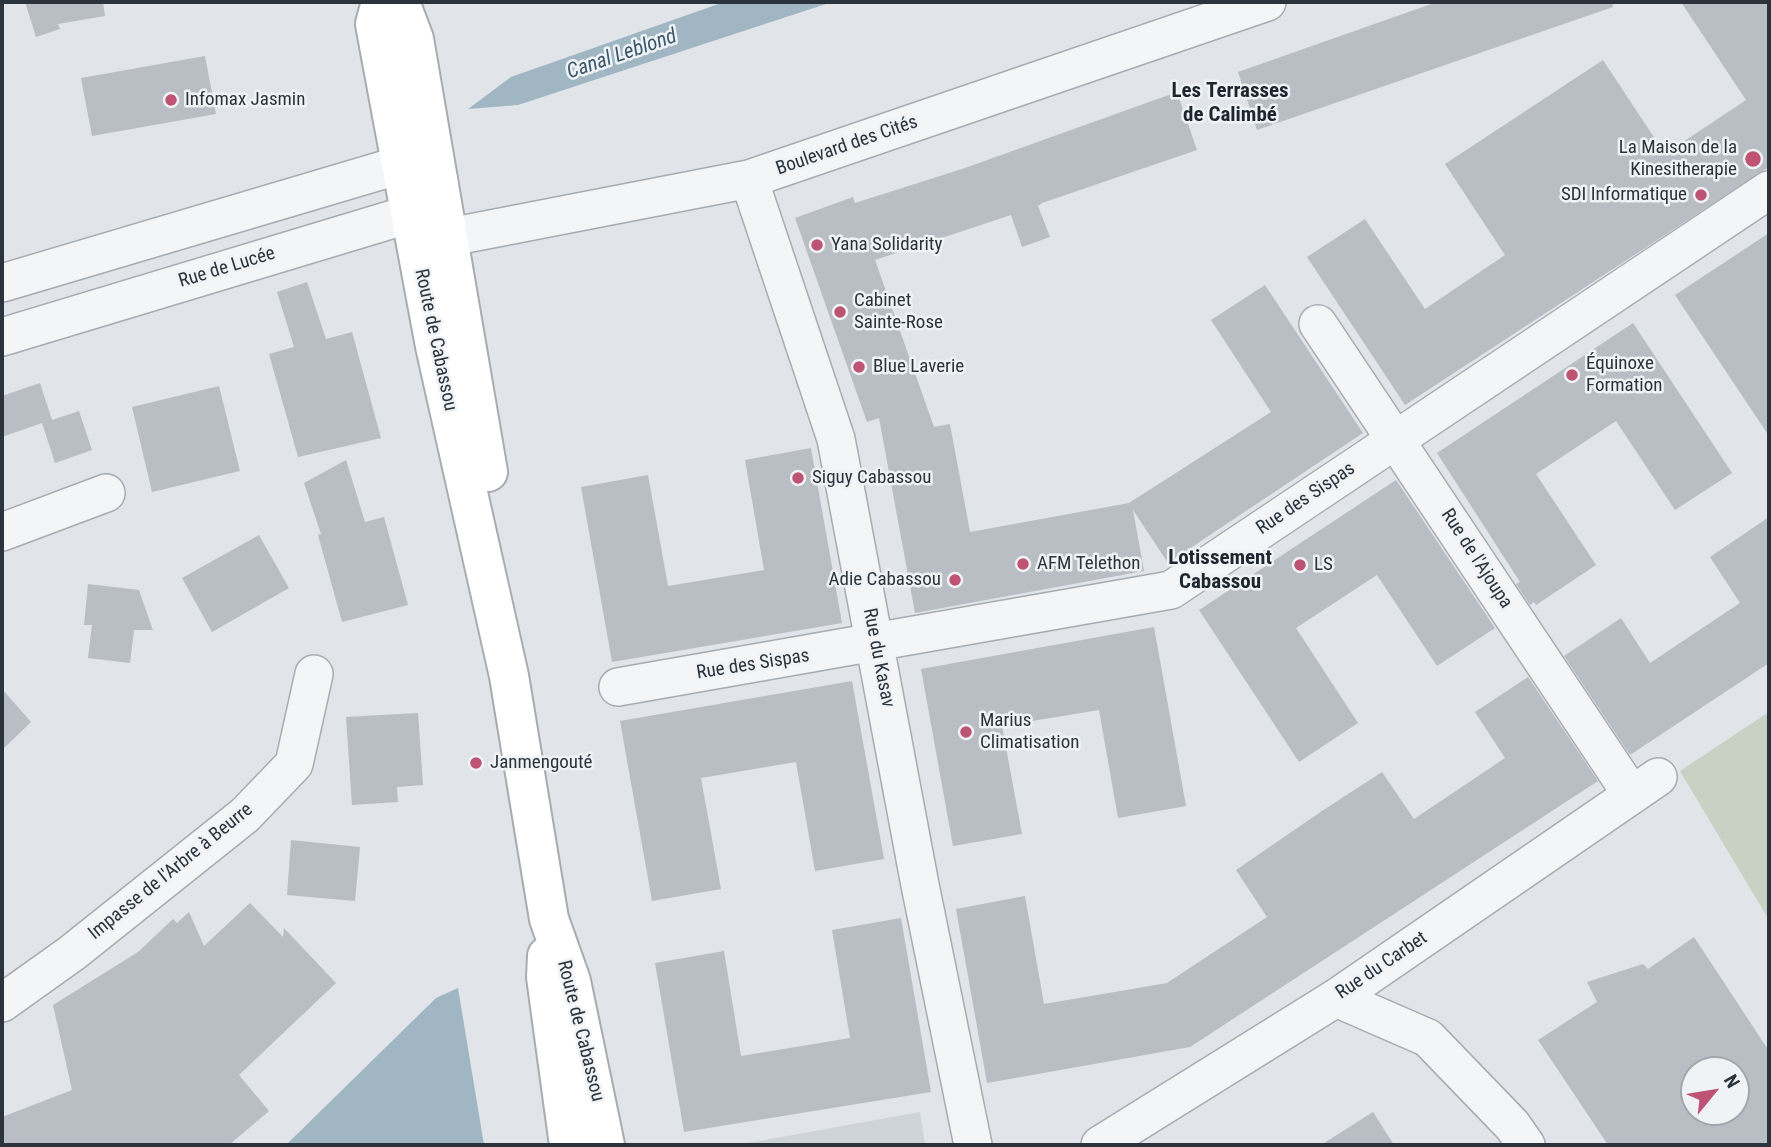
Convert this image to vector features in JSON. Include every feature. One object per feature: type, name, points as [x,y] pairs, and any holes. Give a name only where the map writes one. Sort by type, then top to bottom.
[{"type":"main road","name":"Route de Cabassou","points":[[381,2],[375,24],[400,165],[425,232],[509,676],[549,919],[571,981],[605,1145]]},
{"type":"main road","name":"Route de Cabassou","points":[[400,2],[414,39],[439,181],[425,232]]},
{"type":"main road","name":"Route de Cabassou","points":[[549,919],[546,977],[569,1145]]},
{"type":"street","name":"Boulevard des Cités","points":[[425,232],[749,179],[1267,2]]},
{"type":"street","points":[[2,283],[400,165],[439,181]]},
{"type":"street","name":"Rue du Kasav","points":[[749,179],[836,439],[920,885],[973,1145]]},
{"type":"street","name":"Rue des Sispas","points":[[618,687],[876,644],[1171,590],[1769,190]]},
{"type":"street","name":"Rue de Lucée","points":[[2,337],[425,232]]},
{"type":"street","name":"Rue de l'Ajoupa","points":[[1318,324],[1396,438],[1645,786]]},
{"type":"street","points":[[2,532],[106,494]]},
{"type":"street","name":"Impasse de l'Arbre à Beurre","points":[[2,1003],[61,961],[245,815],[294,764],[314,674]]},
{"type":"street","name":"Rue du Carbet","points":[[1100,1145],[1336,998],[1645,786]]},
{"type":"street","points":[[1336,998],[1429,1038],[1512,1125],[1526,1145]]},
{"type":"shaded area","points":[[920,1112],[925,1145],[737,1145]]},
{"type":"green space","points":[[1769,712],[1769,920],[1680,771]]},
{"type":"water","name":"Canal Leblond","points":[[724,2],[832,2],[518,105],[468,109],[511,77]]},
{"type":"water","points":[[458,988],[484,1145],[286,1145],[436,998]]},
{"type":"building","points":[[25,2],[103,2],[105,16],[58,24],[60,29],[36,37]]},
{"type":"building","points":[[1437,2],[1612,2],[1613,7],[1257,130],[1238,72]]},
{"type":"building","points":[[1681,2],[1769,2],[1769,167],[1405,405],[1307,257],[1365,219],[1425,309],[1505,255],[1445,164],[1603,60],[1665,154],[1746,100]]},
{"type":"building","points":[[205,56],[216,114],[92,136],[81,78]]},
{"type":"building","points":[[1177,92],[1197,150],[1042,203],[1038,206],[1050,237],[1022,247],[1011,215],[875,260],[934,427],[950,424],[970,532],[1129,503],[1271,412],[1211,320],[1265,285],[1363,433],[1168,563],[1133,510],[1144,571],[915,613],[879,418],[867,422],[795,218],[853,197],[855,203],[965,168]]},
{"type":"building","points":[[1769,233],[1769,436],[1675,295]]},
{"type":"building","points":[[307,282],[326,339],[352,332],[381,438],[298,457],[269,354],[294,347],[277,292]]},
{"type":"building","points":[[1633,323],[1732,473],[1675,510],[1616,421],[1536,474],[1596,565],[1536,605],[1534,602],[1530,605],[1516,584],[1520,582],[1437,453]]},
{"type":"building","points":[[40,383],[52,420],[79,411],[92,450],[55,463],[42,423],[2,437],[2,396]]},
{"type":"building","points":[[219,386],[240,471],[152,492],[132,407]]},
{"type":"building","points":[[811,448],[842,623],[612,662],[581,487],[648,475],[668,586],[764,570],[745,460]]},
{"type":"building","points":[[346,460],[365,522],[384,517],[408,605],[342,622],[318,535],[321,534],[304,483]]},
{"type":"building","points":[[1396,480],[1495,628],[1437,666],[1377,575],[1296,628],[1358,723],[1299,762],[1199,610]]},
{"type":"building","points":[[1769,517],[1769,663],[1630,755],[1564,656],[1621,618],[1650,663],[1740,603],[1710,557]]},
{"type":"building","points":[[259,535],[289,588],[212,632],[182,578]]},
{"type":"building","points":[[88,584],[139,590],[153,630],[134,630],[130,663],[88,658],[92,625],[84,625]]},
{"type":"building","points":[[1154,627],[1186,806],[1118,818],[1099,710],[1002,726],[1022,834],[953,846],[921,669]]},
{"type":"building","points":[[1528,677],[1598,781],[1190,1047],[987,1083],[956,909],[1025,896],[1044,1004],[1167,983],[1267,917],[1236,870],[1322,811],[1382,772],[1414,819],[1505,758],[1475,712]]},
{"type":"building","points":[[852,681],[884,859],[815,871],[796,762],[701,778],[721,889],[652,901],[620,721]]},
{"type":"building","points":[[2,689],[31,722],[2,750]]},
{"type":"building","points":[[418,713],[423,785],[397,787],[398,802],[352,805],[346,717]]},
{"type":"building","points":[[291,840],[360,847],[355,901],[287,895]]},
{"type":"building","points":[[250,903],[283,937],[284,928],[336,983],[239,1075],[269,1111],[229,1145],[2,1145],[2,1117],[72,1090],[53,1005],[138,952],[173,919],[177,923],[189,912],[204,946]]},
{"type":"building","points":[[901,918],[931,1092],[684,1132],[655,963],[724,951],[741,1056],[850,1038],[832,930]]},
{"type":"building","points":[[1694,937],[1769,1051],[1769,1145],[1608,1145],[1538,1040],[1597,1002],[1587,982],[1643,964],[1648,969]]},
{"type":"building","points":[[1373,1112],[1394,1145],[1321,1145]]},
{"type":"place","name":"Infomax Jasmin","points":[[171,100]]},
{"type":"place","name":"La Maison de la Kinesitherapie","points":[[1753,159]]},
{"type":"place","name":"SDI Informatique","points":[[1701,195]]},
{"type":"place","name":"Yana Solidarity","points":[[817,245]]},
{"type":"place","name":"Cabinet Sainte-Rose","points":[[840,312]]},
{"type":"place","name":"Blue Laverie","points":[[859,367]]},
{"type":"place","name":"Équinoxe Formation","points":[[1572,375]]},
{"type":"place","name":"Siguy Cabassou","points":[[798,478]]},
{"type":"place","name":"AFM Telethon","points":[[1023,564]]},
{"type":"place","name":"LS","points":[[1300,565]]},
{"type":"place","name":"Adie Cabassou","points":[[955,580]]},
{"type":"place","name":"Marius Climatisation","points":[[966,732]]},
{"type":"place","name":"Janmengouté","points":[[476,763]]},
{"type":"district","name":"Les Terrasses de Calimbé","points":[[1230,104]]},
{"type":"district","name":"Lotissement Cabassou","points":[[1220,571]]}]
